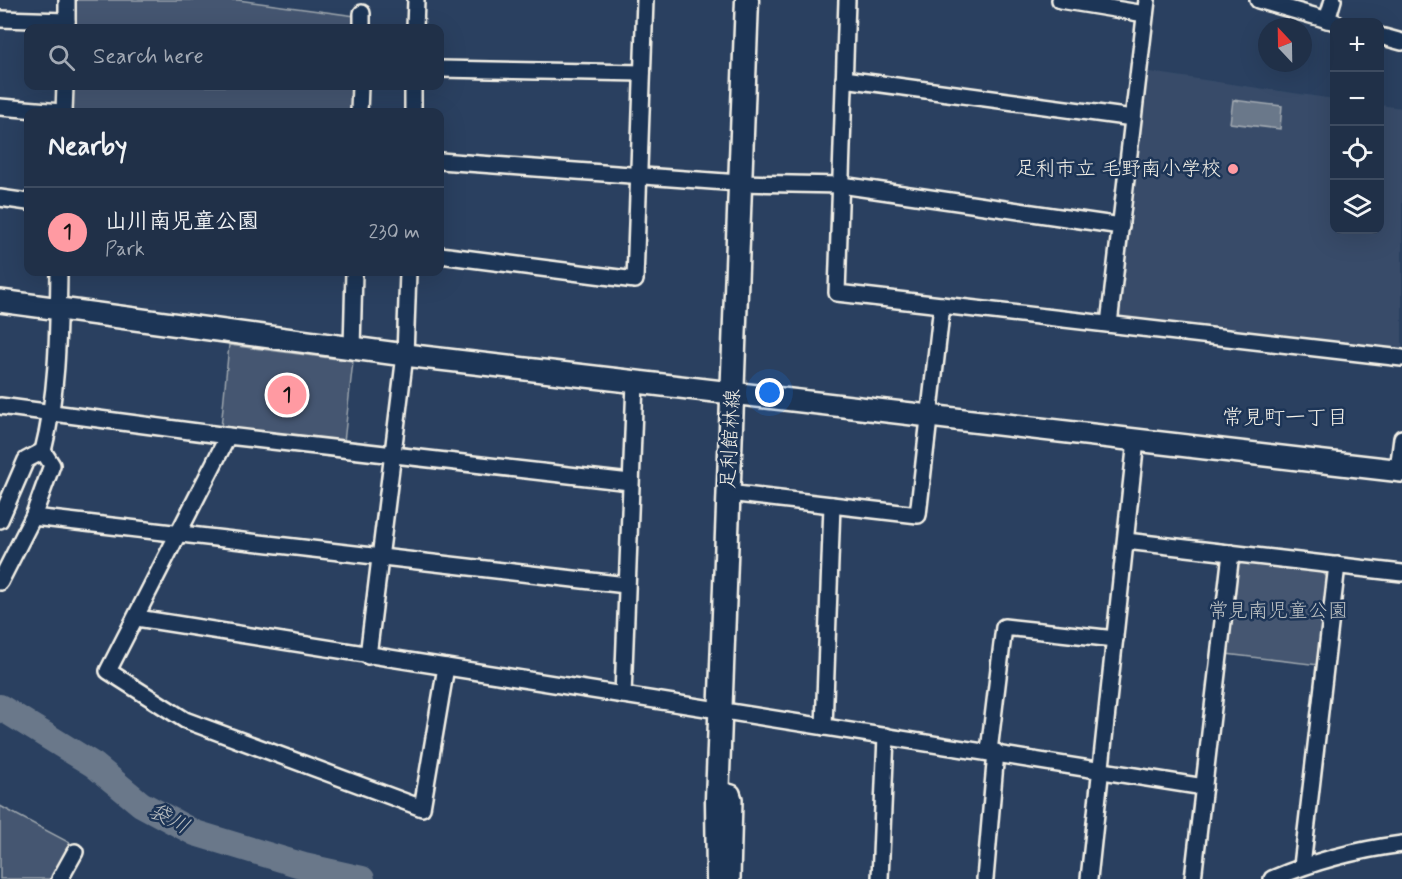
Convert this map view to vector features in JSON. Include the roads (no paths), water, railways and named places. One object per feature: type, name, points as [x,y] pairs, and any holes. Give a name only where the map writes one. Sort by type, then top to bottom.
[{"type":"main road","name":"足利館林線","points":[[718,879],[718,789],[747,0]]},
{"type":"street","points":[[67,0],[67,24]]},
{"type":"street","points":[[415,24],[416,0]]},
{"type":"street","points":[[444,256],[635,280],[645,0]]},
{"type":"street","points":[[847,0],[837,293],[1402,358]]},
{"type":"street","points":[[1060,0],[1146,7],[1109,324]]},
{"type":"street","points":[[1258,0],[1330,21]]},
{"type":"street","points":[[1331,18],[1333,0]]},
{"type":"street","points":[[362,13],[362,24]]},
{"type":"street","points":[[0,19],[56,24]]},
{"type":"street","points":[[1384,37],[1402,42]]},
{"type":"street","points":[[444,69],[642,73]]},
{"type":"street","points":[[844,78],[1133,118]]},
{"type":"street","points":[[62,108],[65,90]]},
{"type":"street","points":[[359,108],[360,90]]},
{"type":"street","points":[[413,90],[413,108]]},
{"type":"street","points":[[0,107],[24,109]]},
{"type":"street","points":[[444,161],[739,183],[841,185],[1121,226]]},
{"type":"street","points":[[0,198],[24,201]]},
{"type":"street","points":[[0,582],[33,517],[52,465],[43,451],[52,414],[59,276]]},
{"type":"street","points":[[352,348],[354,276]]},
{"type":"street","points":[[368,656],[405,355],[408,276]]},
{"type":"street","points":[[0,301],[405,355],[1400,470],[1402,438]]},
{"type":"street","points":[[728,493],[918,514],[942,305]]},
{"type":"street","points":[[623,694],[635,382]]},
{"type":"street","points":[[0,406],[228,436],[630,482]]},
{"type":"street","points":[[228,436],[108,671],[184,720],[422,808],[446,667]]},
{"type":"street","points":[[1089,879],[1136,440]]},
{"type":"street","points":[[0,520],[26,460],[43,451]]},
{"type":"street","points":[[824,727],[832,505]]},
{"type":"street","points":[[33,517],[627,585]]},
{"type":"street","points":[[1126,541],[1402,573]]},
{"type":"street","points":[[1193,879],[1231,553]]},
{"type":"street","points":[[1302,866],[1337,565]]},
{"type":"street","points":[[137,618],[1204,787]]},
{"type":"street","points":[[985,879],[1004,627],[1115,639]]},
{"type":"street","points":[[880,879],[886,736]]},
{"type":"street","points":[[718,789],[732,793],[734,799],[732,879]]},
{"type":"street","points":[[1272,879],[1302,866],[1350,852],[1402,844]]},
{"type":"street","points":[[60,879],[75,852]]},
{"type":"waterway","name":"袋川","points":[[0,707],[94,765],[141,804],[195,833],[304,866],[362,879]]},
{"type":"place","name":"足利市立 毛野南小学校","points":[[1233,169]]},
{"type":"place","name":"山川南児童公園","points":[[287,395]]},
{"type":"district","name":"常見町一丁目","points":[[1285,418]]},
{"type":"park label","name":"常見南児童公園","points":[[1278,611]]}]
